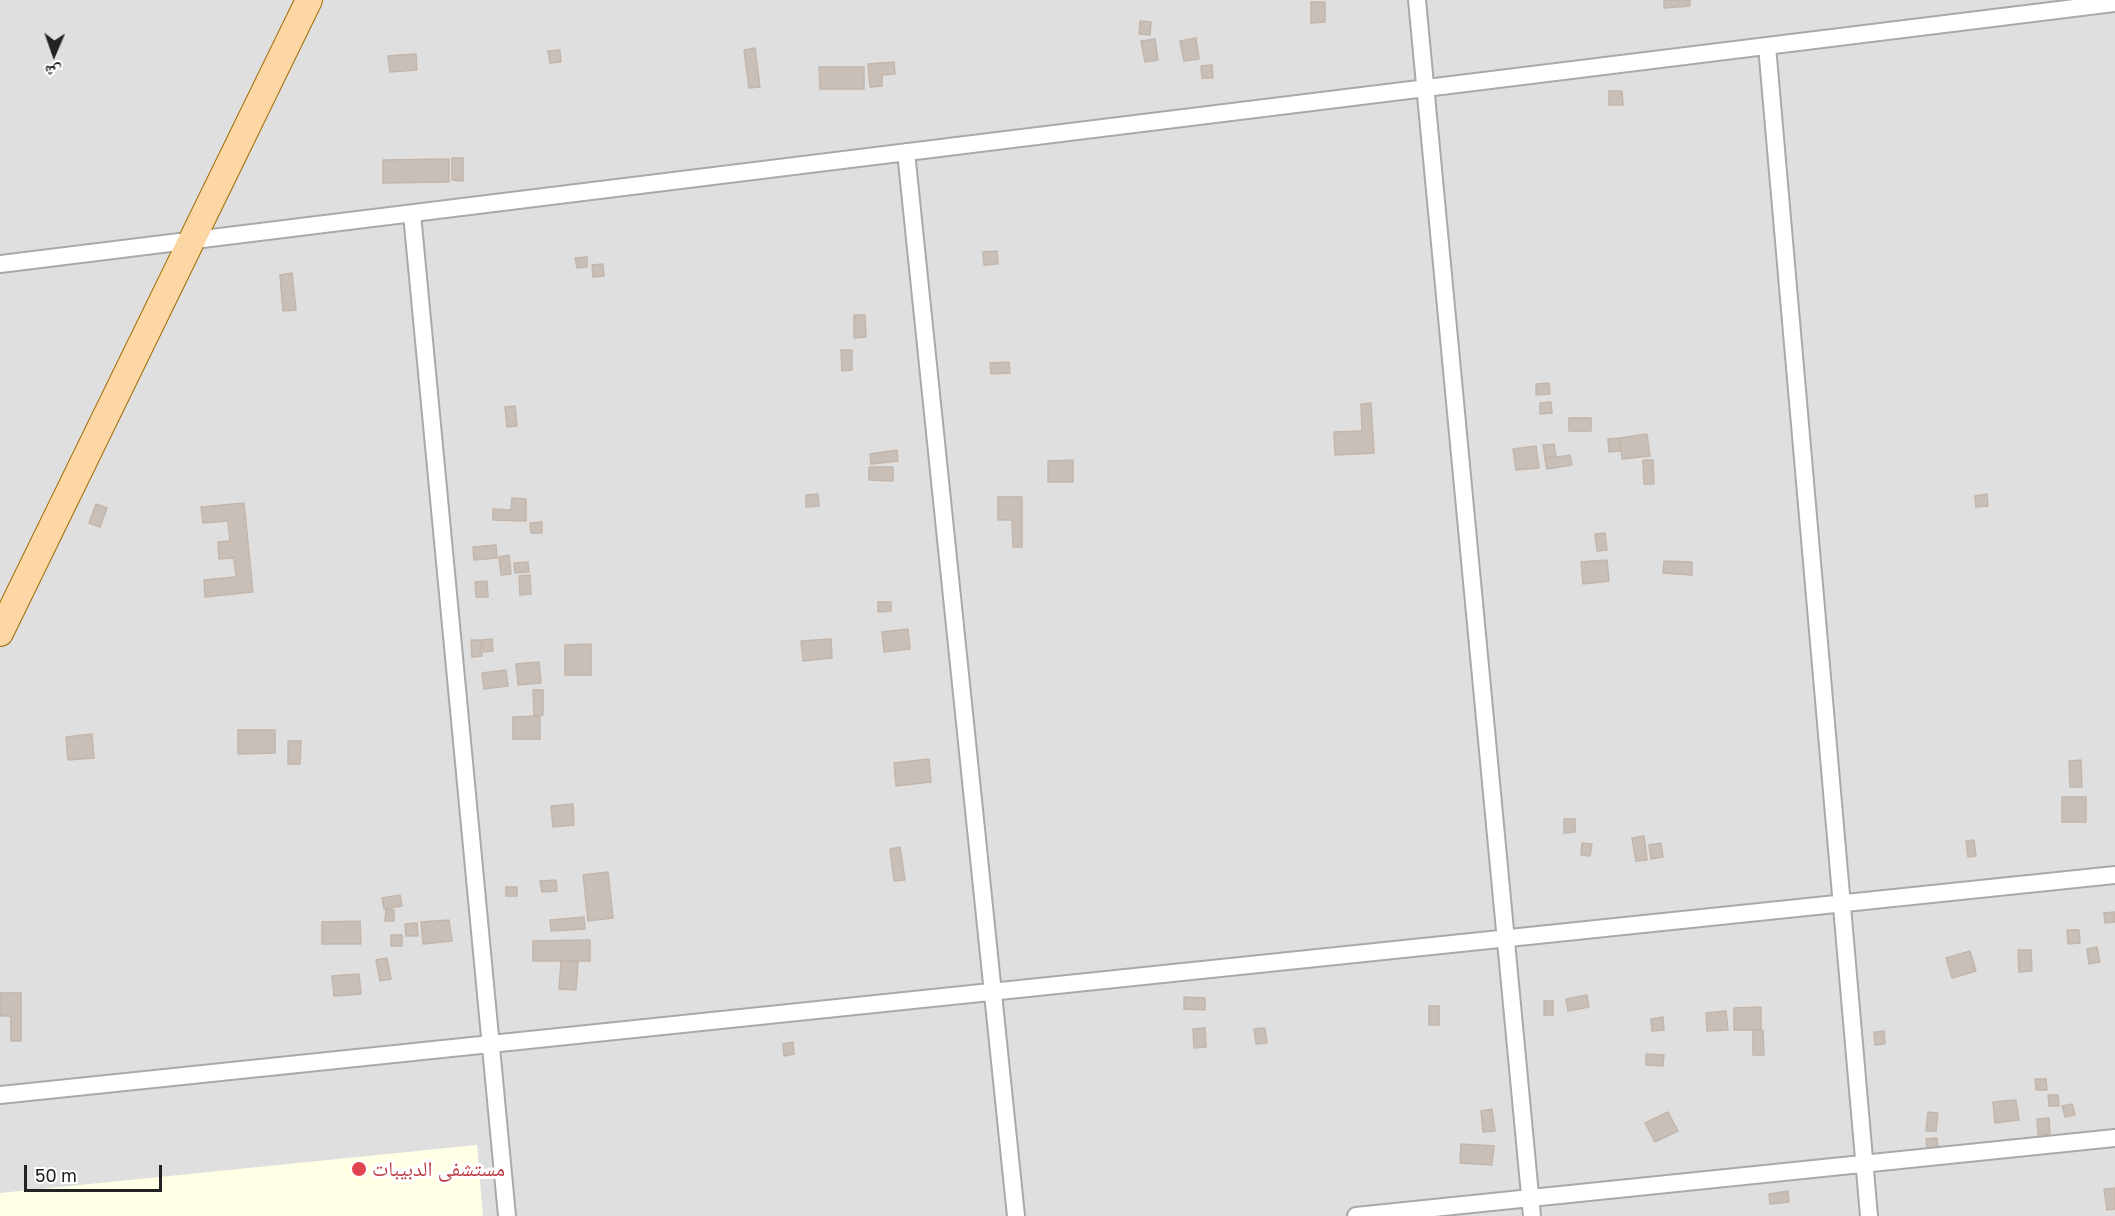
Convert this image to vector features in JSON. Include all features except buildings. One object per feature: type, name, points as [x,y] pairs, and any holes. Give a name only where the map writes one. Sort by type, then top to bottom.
[{"type":"main road","points":[[0,633],[309,0]]},
{"type":"street","points":[[1417,0],[1532,1216]]},
{"type":"street","points":[[0,264],[2115,3]]},
{"type":"street","points":[[1767,46],[1869,1216]]},
{"type":"street","points":[[906,152],[1016,1216]]},
{"type":"street","points":[[411,214],[507,1216]]},
{"type":"street","points":[[0,1095],[2115,875]]},
{"type":"street","points":[[1356,1216],[2115,1138]]},
{"type":"shaded area","points":[[0,0],[2115,0],[2115,1216],[0,1216]]},
{"type":"shaded area","name":"مستشفى الدبيبات","points":[[477,1145],[483,1216],[0,1216],[0,1193]]},
{"type":"place","name":"مستشفى الدبيبات","points":[[359,1169]]}]
